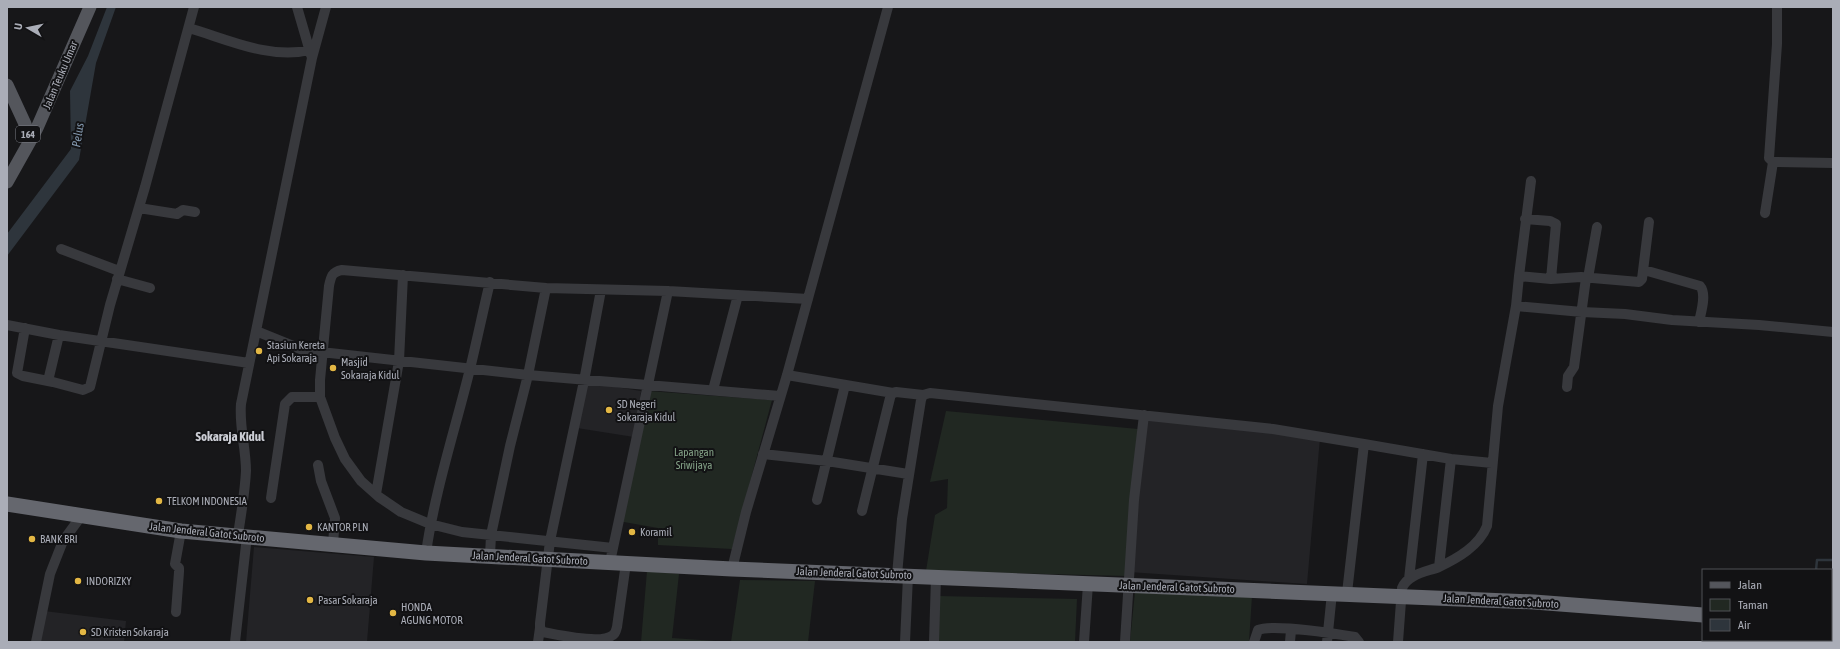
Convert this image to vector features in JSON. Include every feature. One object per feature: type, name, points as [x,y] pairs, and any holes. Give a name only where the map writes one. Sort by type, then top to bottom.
[{"type":"highway","name":"Jalan Jenderal Gatot Subroto","points":[[7,504],[181,531],[426,553],[548,559],[611,555],[626,562],[732,569],[1347,593],[1402,597],[1534,602],[1702,615]]},
{"type":"main road","name":"Jalan Teuku Umar","points":[[30,141],[90,7]]},
{"type":"main road","name":"164","points":[[7,85],[30,141],[7,182]]},
{"type":"street","points":[[25,328],[16,371],[23,376],[84,390],[88,389],[92,382],[100,340],[139,208],[194,7]]},
{"type":"street","points":[[297,7],[311,54]]},
{"type":"street","points":[[235,642],[246,472],[240,420],[241,404],[311,54],[326,7]]},
{"type":"street","points":[[732,569],[762,454],[787,375],[888,7]]},
{"type":"street","points":[[1776,7],[1777,44],[1769,158],[1773,162],[1833,163]]},
{"type":"street","points":[[189,28],[259,50],[311,54]]},
{"type":"street","points":[[1765,213],[1773,162]]},
{"type":"street","points":[[1398,642],[1402,588],[1409,579],[1439,566],[1461,554],[1482,537],[1488,526],[1492,463],[1498,406],[1516,306],[1525,219],[1531,181]]},
{"type":"street","points":[[139,208],[177,214],[183,210],[195,212]]},
{"type":"street","points":[[1525,219],[1550,221],[1556,224],[1551,279]]},
{"type":"street","points":[[1519,276],[1551,279],[1587,278],[1639,282],[1642,279],[1644,270],[1649,222]]},
{"type":"street","points":[[1567,387],[1570,372],[1574,367],[1587,278],[1597,227]]},
{"type":"street","points":[[61,249],[150,288]]},
{"type":"street","points":[[668,291],[611,555],[550,542],[462,532],[430,524],[401,512],[376,494],[362,481],[345,459],[335,438],[320,397],[320,380],[330,277],[335,272],[342,270],[546,288],[668,291],[808,299]]},
{"type":"street","points":[[1644,270],[1700,286],[1703,290],[1700,322]]},
{"type":"street","points":[[376,494],[399,361],[403,275]]},
{"type":"street","points":[[426,553],[430,524],[441,474],[470,369],[490,282]]},
{"type":"street","points":[[490,556],[491,535],[510,446],[528,375],[546,288]]},
{"type":"street","points":[[538,642],[550,542],[584,381],[601,290]]},
{"type":"street","points":[[713,390],[738,295]]},
{"type":"street","points":[[1516,306],[1833,332]]},
{"type":"street","points":[[7,325],[59,335],[249,363]]},
{"type":"street","points":[[256,331],[303,350],[323,353],[584,381],[780,396]]},
{"type":"street","points":[[48,381],[59,335]]},
{"type":"street","points":[[787,375],[893,393],[901,392],[923,395],[930,393],[1272,429],[1451,459],[1492,463]]},
{"type":"street","points":[[817,500],[844,385]]},
{"type":"street","points":[[862,511],[890,399],[893,393]]},
{"type":"street","points":[[905,642],[902,519],[908,474],[923,395]]},
{"type":"street","points":[[271,498],[285,404],[292,397],[320,397]]},
{"type":"street","points":[[1125,642],[1134,500],[1144,415]]},
{"type":"street","points":[[1347,593],[1364,444]]},
{"type":"street","points":[[762,454],[827,461],[908,474]]},
{"type":"street","points":[[1409,579],[1423,454]]},
{"type":"street","points":[[1439,566],[1451,459]]},
{"type":"street","points":[[318,464],[321,481],[335,518],[333,544]]},
{"type":"street","points":[[36,642],[46,588],[52,567],[63,541],[82,515]]},
{"type":"street","points":[[176,612],[179,568],[175,564],[181,531]]},
{"type":"street","points":[[540,628],[543,632],[550,634],[599,641],[608,638],[615,633],[626,562]]},
{"type":"street","points":[[934,642],[936,577]]},
{"type":"street","points":[[1084,642],[1088,584]]},
{"type":"street","points":[[1327,637],[1332,593]]},
{"type":"street","points":[[1254,642],[1258,630],[1262,629],[1290,630],[1327,637],[1355,637],[1359,642]]},
{"type":"street","points":[[1290,630],[1290,642]]},
{"type":"shaded area","name":"SD Negeri Sokaraja Kidul","points":[[584,382],[641,391],[634,437],[577,428]]},
{"type":"shaded area","points":[[1144,417],[1320,438],[1307,584],[1129,572]]},
{"type":"shaded area","name":"Pasar Sokaraja","points":[[254,547],[374,557],[367,642],[246,642]]},
{"type":"shaded area","name":"SD Kristen Sokaraja","points":[[44,611],[126,621],[124,642],[40,642]]},
{"type":"green space","name":"Lapangan Sriwijaya","points":[[648,391],[772,400],[732,549],[658,545],[658,528],[618,521]]},
{"type":"green space","points":[[946,411],[1138,429],[1126,576],[926,571],[935,515],[947,508],[948,479],[930,482]]},
{"type":"green space","points":[[647,571],[679,574],[672,638],[730,642],[641,642]]},
{"type":"green space","points":[[740,580],[815,581],[808,642],[731,642]]},
{"type":"green space","points":[[1135,592],[1252,596],[1249,642],[1130,642]]},
{"type":"green space","points":[[938,596],[1077,599],[1075,642],[935,642]]},
{"type":"water","name":"Pelus","points":[[107,7],[116,7],[96,63],[79,160],[7,256],[7,234],[71,149],[70,91],[88,56]]},
{"type":"waterway","points":[[1816,569],[1817,560],[1833,560]]},
{"type":"place","name":"Stasiun Kereta Api Sokaraja","points":[[259,351]]},
{"type":"place","name":"Masjid Sokaraja Kidul","points":[[333,368]]},
{"type":"place","name":"SD Negeri Sokaraja Kidul","points":[[609,410]]},
{"type":"place","name":"TELKOM INDONESIA","points":[[159,501]]},
{"type":"place","name":"KANTOR PLN","points":[[309,527]]},
{"type":"place","name":"Koramil","points":[[632,532]]},
{"type":"place","name":"BANK BRI","points":[[32,539]]},
{"type":"place","name":"INDORIZKY","points":[[78,581]]},
{"type":"place","name":"Pasar Sokaraja","points":[[310,600]]},
{"type":"place","name":"HONDA AGUNG MOTOR","points":[[393,613]]},
{"type":"place","name":"SD Kristen Sokaraja","points":[[83,632]]},
{"type":"district","name":"Sokaraja Kidul","points":[[230,436]]}]
